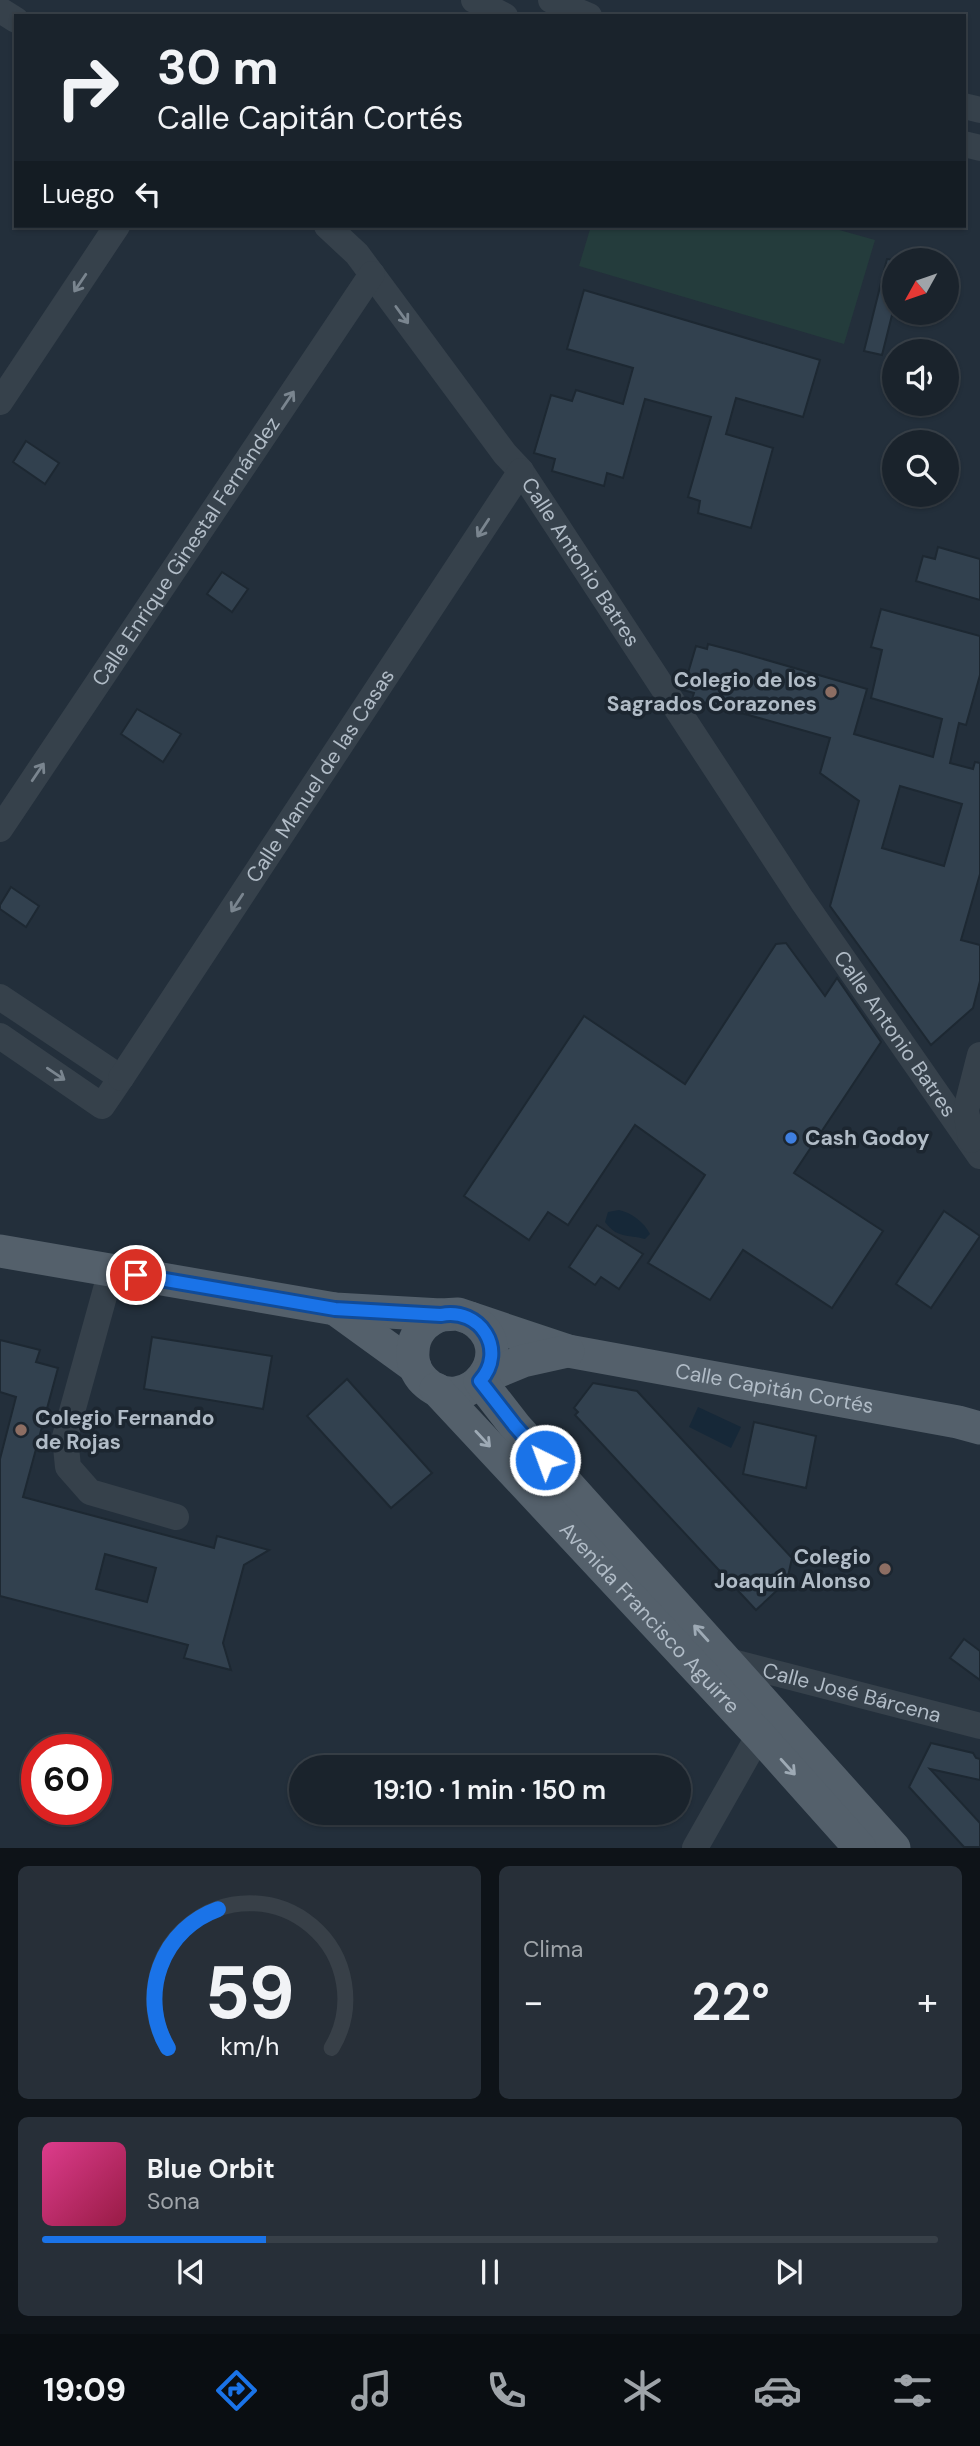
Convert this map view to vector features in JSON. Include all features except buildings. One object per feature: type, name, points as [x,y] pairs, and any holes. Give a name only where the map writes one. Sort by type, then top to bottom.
[{"type":"main road","name":"Calle Capitán Cortés","points":[[0,1251],[335,1309],[456,1317],[568,1351],[980,1428]]},
{"type":"main road","name":"Calle Capitán Cortés","points":[[335,1309],[448,1393],[460,1392],[523,1361],[568,1351]]},
{"type":"main road","points":[[426,1378],[412,1353],[417,1336],[425,1324],[456,1317],[484,1330],[491,1347],[490,1365],[482,1379]]},
{"type":"main road","name":"Avenida Francisco Aguirre","points":[[426,1378],[860,1847]]},
{"type":"main road","name":"Avenida Francisco Aguirre","points":[[482,1379],[515,1426],[894,1847]]},
{"type":"street","points":[[474,0],[501,14]]},
{"type":"street","points":[[551,0],[585,14]]},
{"type":"street","points":[[0,402],[116,228]]},
{"type":"street","name":"Calle Antonio Batres","points":[[329,228],[357,254],[505,454],[521,471],[802,900],[977,1153]]},
{"type":"street","name":"Calle Enrique Ginestal Fernández","points":[[0,829],[372,274]]},
{"type":"street","name":"Calle Manuel de las Casas","points":[[0,1036],[102,1105],[521,471]]},
{"type":"street","points":[[0,996],[121,1078]]},
{"type":"street","points":[[977,1153],[968,1133],[965,1110],[980,1055]]},
{"type":"street","points":[[111,1271],[65,1437],[68,1467],[90,1492],[176,1517]]},
{"type":"street","name":"Calle José Bárcena","points":[[725,1660],[980,1726]]},
{"type":"street","points":[[695,1847],[759,1735]]},
{"type":"green space","points":[[590,228],[832,228],[875,240],[844,344],[579,266]]},
{"type":"water","points":[[619,1210],[637,1219],[650,1234],[645,1239],[614,1231],[605,1222],[608,1212]]},
{"type":"water","points":[[698,1407],[741,1427],[731,1448],[689,1427]]},
{"type":"place","name":"Colegio de los Sagrados Corazones","points":[[831,692]]},
{"type":"place","name":"Cash Godoy","points":[[791,1138]]},
{"type":"place","name":"Colegio Fernando de Rojas","points":[[21,1430]]},
{"type":"place","name":"Colegio Joaquín Alonso","points":[[885,1569]]},
{"type":"route","points":[[136,1275],[335,1309],[467,1316],[484,1330],[491,1347],[489,1369],[480,1381],[545,1460]]}]
